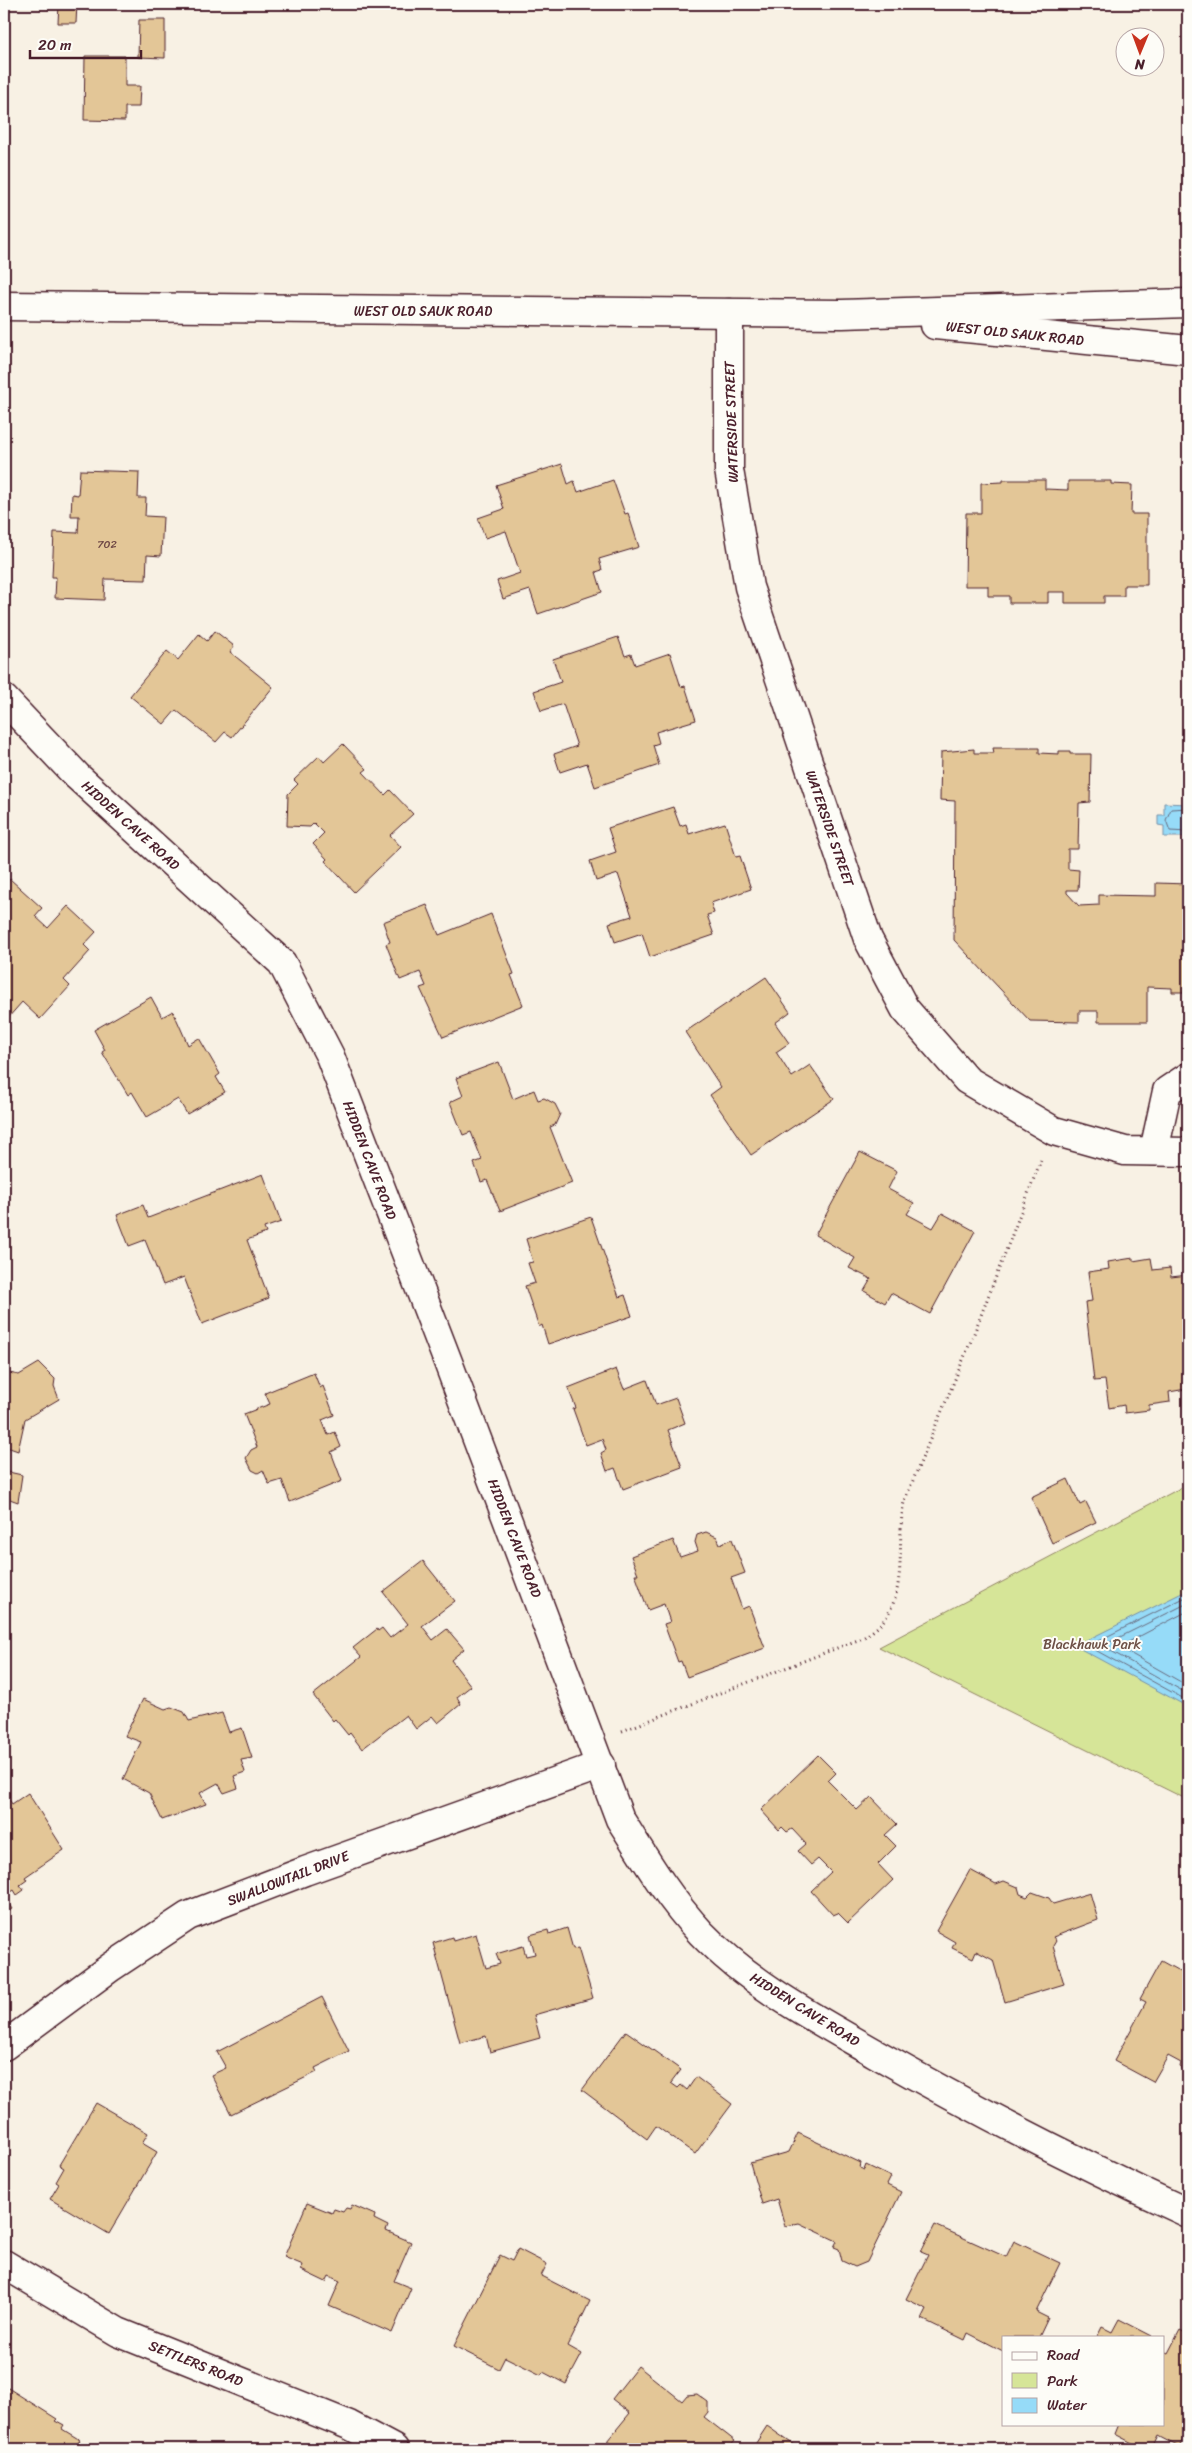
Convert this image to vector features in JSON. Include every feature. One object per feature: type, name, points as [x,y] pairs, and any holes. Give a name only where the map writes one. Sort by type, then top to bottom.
[{"type":"street","name":"WEST OLD SAUK ROAD","points":[[4,306],[842,314],[1188,302]]},
{"type":"street","name":"WATERSIDE STREET","points":[[729,313],[729,470],[749,587],[868,939],[905,1009],[966,1080],[1054,1132],[1125,1151],[1188,1152]]},
{"type":"street","name":"WEST OLD SAUK ROAD","points":[[842,314],[952,327],[1188,350]]},
{"type":"street","name":"HIDDEN CAVE ROAD","points":[[4,699],[77,776],[282,963],[330,1056],[597,1754],[620,1819],[657,1880],[702,1934],[761,1985],[812,2017],[945,2092],[1080,2164],[1188,2213]]},
{"type":"street","points":[[1154,1151],[1167,1091],[1188,1077]]},
{"type":"street","name":"SWALLOWTAIL DRIVE","points":[[4,2046],[111,1967],[188,1916],[597,1754]]},
{"type":"street","name":"SETTLERS ROAD","points":[[4,2264],[118,2332],[349,2425],[394,2449]]},
{"type":"path","points":[[597,1754],[863,1638],[884,1621],[894,1600],[900,1575],[899,1523],[904,1502],[973,1336],[1033,1177],[1054,1132]]},
{"type":"green space","name":"Blackhawk Park","points":[[1188,1484],[1188,1800],[879,1647]]},
{"type":"water","points":[[1164,803],[1188,804],[1188,837],[1164,837],[1164,826],[1158,825],[1158,815],[1164,815]]},
{"type":"water","points":[[1188,1590],[1188,1707],[1075,1646]]},
{"type":"building","points":[[59,4],[77,4],[76,23],[58,23]]},
{"type":"building","points":[[139,20],[165,20],[165,58],[138,57]]},
{"type":"building","points":[[85,56],[125,56],[125,86],[140,86],[139,107],[125,107],[125,121],[84,120]]},
{"type":"building","points":[[562,464],[568,484],[574,481],[578,492],[613,480],[625,514],[628,513],[639,547],[599,559],[602,570],[596,572],[602,592],[538,614],[530,590],[503,599],[497,581],[520,573],[506,531],[485,538],[478,518],[504,509],[496,485]]},
{"type":"building","points":[[80,470],[139,472],[138,498],[146,498],[145,516],[163,517],[161,556],[147,555],[146,580],[105,579],[104,600],[55,598],[56,577],[52,577],[54,532],[78,533],[79,516],[71,516],[72,494],[78,495]]},
{"type":"building","points":[[1003,480],[1045,480],[1045,489],[1068,490],[1068,481],[1111,481],[1111,484],[1132,485],[1131,514],[1147,514],[1147,585],[1124,585],[1124,596],[1104,596],[1104,603],[1065,603],[1065,592],[1048,592],[1048,603],[1009,603],[1009,596],[988,596],[988,586],[965,586],[966,513],[981,513],[981,483],[1003,482]]},
{"type":"building","points":[[215,631],[234,646],[230,652],[273,687],[232,737],[225,732],[216,742],[176,710],[164,724],[130,696],[167,651],[178,660],[199,634],[207,641]]},
{"type":"building","points":[[618,637],[625,656],[631,654],[635,665],[670,653],[681,687],[685,686],[696,720],[656,732],[659,743],[653,745],[659,765],[595,787],[587,763],[560,772],[554,754],[577,746],[563,704],[541,711],[534,691],[561,682],[553,659]]},
{"type":"building","points":[[343,744],[367,769],[363,772],[385,795],[390,790],[413,814],[390,835],[401,847],[354,892],[325,861],[327,859],[313,844],[324,833],[314,823],[310,827],[287,826],[288,794],[298,784],[294,780],[319,756],[324,762]]},
{"type":"building","points":[[993,748],[1039,748],[1039,753],[1059,754],[1059,751],[1070,751],[1070,754],[1091,754],[1090,802],[1079,803],[1078,849],[1068,849],[1068,869],[1079,870],[1078,890],[1067,890],[1067,893],[1079,906],[1099,905],[1099,895],[1156,896],[1156,883],[1188,884],[1188,992],[1172,992],[1172,988],[1147,987],[1147,1022],[1098,1022],[1098,1011],[1079,1011],[1079,1022],[1030,1021],[954,940],[955,801],[940,800],[941,752],[974,749],[974,753],[994,753]]},
{"type":"building","points":[[673,807],[680,826],[686,824],[689,834],[725,823],[736,857],[740,856],[751,889],[711,903],[714,913],[707,915],[714,935],[650,957],[642,933],[615,942],[609,923],[632,916],[618,874],[596,881],[590,861],[616,852],[608,828]]},
{"type":"building","points":[[10,879],[42,908],[35,916],[48,928],[68,906],[96,932],[84,945],[90,951],[64,980],[70,986],[40,1019],[22,1002],[7,1019],[4,1015],[4,887]]},
{"type":"building","points":[[427,905],[439,935],[491,914],[514,974],[511,975],[523,1005],[443,1037],[420,988],[426,986],[420,972],[400,980],[386,944],[390,942],[383,922]]},
{"type":"building","points":[[766,977],[790,1012],[775,1023],[789,1043],[776,1052],[792,1077],[810,1065],[834,1099],[751,1155],[710,1095],[721,1087],[685,1032]]},
{"type":"building","points":[[151,997],[162,1017],[173,1011],[188,1045],[199,1038],[220,1074],[216,1077],[225,1092],[187,1114],[178,1099],[147,1117],[132,1092],[128,1095],[102,1052],[105,1050],[94,1030]]},
{"type":"building","points":[[499,1062],[513,1099],[534,1090],[538,1100],[544,1098],[555,1104],[560,1114],[555,1125],[550,1127],[572,1183],[500,1211],[487,1180],[481,1182],[474,1163],[482,1160],[471,1132],[463,1135],[450,1102],[463,1096],[456,1078]]},
{"type":"building","points":[[860,1152],[897,1171],[888,1189],[914,1203],[907,1214],[933,1228],[942,1213],[975,1231],[930,1314],[891,1293],[885,1303],[864,1291],[871,1279],[849,1268],[855,1258],[815,1235]]},
{"type":"building","points":[[263,1174],[281,1222],[264,1228],[266,1233],[247,1240],[269,1298],[202,1324],[184,1277],[163,1285],[145,1240],[129,1246],[117,1215],[143,1205],[148,1218]]},
{"type":"building","points":[[591,1217],[619,1297],[625,1295],[632,1316],[548,1344],[542,1325],[539,1327],[525,1286],[535,1283],[528,1263],[533,1262],[526,1239]]},
{"type":"building","points":[[1133,1258],[1133,1261],[1151,1258],[1153,1270],[1170,1268],[1171,1277],[1188,1275],[1188,1379],[1185,1380],[1186,1389],[1169,1392],[1170,1402],[1149,1405],[1149,1410],[1125,1413],[1124,1405],[1109,1408],[1105,1380],[1094,1381],[1085,1302],[1092,1301],[1088,1272],[1109,1269],[1108,1262]]},
{"type":"building","points":[[39,1363],[55,1379],[54,1386],[59,1399],[25,1419],[18,1451],[4,1446],[4,1372],[19,1375]]},
{"type":"building","points":[[616,1369],[624,1389],[647,1380],[656,1405],[676,1398],[685,1423],[668,1430],[682,1467],[623,1489],[615,1468],[607,1471],[601,1453],[606,1450],[602,1439],[586,1445],[573,1409],[576,1408],[568,1388]]},
{"type":"building","points":[[314,1373],[320,1388],[323,1386],[334,1415],[322,1420],[328,1435],[335,1432],[341,1447],[331,1452],[342,1481],[290,1502],[282,1480],[269,1484],[263,1470],[258,1473],[252,1470],[246,1458],[251,1450],[257,1447],[244,1414],[270,1404],[265,1393]]},
{"type":"building","points":[[4,1471],[22,1475],[18,1502],[7,1498],[4,1508]]},
{"type":"building","points":[[1068,1479],[1080,1505],[1086,1502],[1096,1522],[1052,1543],[1031,1497]]},
{"type":"building","points":[[706,1532],[717,1537],[720,1544],[732,1539],[745,1573],[731,1578],[742,1609],[749,1606],[765,1648],[687,1677],[681,1661],[678,1662],[664,1624],[670,1622],[664,1604],[648,1610],[635,1574],[638,1574],[631,1556],[673,1540],[680,1557],[698,1551],[695,1542],[697,1535]]},
{"type":"building","points":[[423,1561],[455,1601],[422,1626],[433,1640],[447,1629],[464,1649],[451,1660],[471,1686],[457,1697],[461,1704],[438,1723],[432,1716],[416,1729],[406,1715],[362,1749],[350,1733],[348,1735],[335,1719],[333,1721],[313,1695],[361,1657],[353,1648],[377,1629],[378,1631],[382,1628],[390,1638],[408,1624],[383,1592]]},
{"type":"building","points":[[143,1699],[165,1709],[171,1707],[184,1712],[189,1721],[222,1713],[229,1732],[242,1728],[252,1758],[241,1760],[245,1772],[234,1776],[238,1788],[224,1793],[218,1783],[200,1793],[206,1804],[162,1820],[149,1793],[123,1779],[141,1742],[125,1736]]},
{"type":"building","points":[[818,1755],[836,1773],[828,1781],[857,1810],[871,1797],[897,1824],[885,1835],[896,1846],[878,1864],[893,1880],[848,1923],[838,1913],[833,1915],[811,1891],[831,1872],[818,1859],[811,1865],[798,1851],[806,1844],[792,1829],[787,1832],[782,1827],[779,1830],[761,1810]]},
{"type":"building","points":[[4,1792],[12,1804],[28,1793],[64,1850],[25,1877],[27,1880],[20,1885],[24,1890],[17,1895],[14,1890],[4,1897]]},
{"type":"building","points":[[970,1870],[996,1884],[1004,1881],[1018,1887],[1020,1894],[1027,1897],[1032,1892],[1049,1898],[1053,1904],[1090,1893],[1098,1920],[1053,1937],[1056,1941],[1053,1946],[1064,1984],[1005,2002],[993,1960],[976,1951],[973,1958],[952,1948],[955,1942],[936,1931]]},
{"type":"building","points":[[4,1897],[12,1909],[4,1914]]},
{"type":"building","points":[[567,1928],[573,1949],[578,1948],[593,1998],[534,2015],[540,2038],[490,2052],[486,2036],[460,2043],[433,1943],[452,1937],[453,1941],[476,1934],[486,1968],[500,1964],[496,1954],[523,1946],[526,1956],[535,1954],[530,1935],[548,1930],[549,1934]]},
{"type":"building","points":[[1161,1961],[1188,1976],[1188,2072],[1180,2067],[1181,2063],[1168,2056],[1153,2082],[1114,2061],[1146,2002],[1140,1999]]},
{"type":"building","points":[[322,1997],[349,2051],[315,2068],[317,2072],[231,2114],[211,2075],[226,2068],[217,2052]]},
{"type":"building","points":[[626,2031],[681,2070],[671,2083],[678,2088],[681,2085],[687,2090],[696,2077],[732,2104],[695,2154],[656,2126],[647,2139],[582,2090]]},
{"type":"building","points":[[96,2103],[148,2133],[142,2143],[157,2152],[109,2234],[50,2199],[59,2184],[56,2182],[64,2168],[59,2165]]},
{"type":"building","points":[[798,2133],[861,2163],[860,2168],[864,2170],[866,2165],[891,2177],[887,2185],[901,2192],[867,2262],[855,2267],[842,2261],[839,2249],[834,2247],[837,2241],[799,2223],[785,2226],[777,2199],[762,2204],[750,2163],[789,2152]]},
{"type":"building","points":[[307,2203],[332,2213],[334,2209],[343,2212],[346,2208],[350,2209],[352,2205],[375,2215],[374,2219],[388,2226],[386,2231],[411,2242],[394,2281],[411,2288],[392,2333],[329,2306],[340,2281],[329,2276],[326,2282],[301,2270],[303,2265],[284,2257]]},
{"type":"building","points":[[935,2225],[1006,2257],[1014,2241],[1060,2263],[1036,2312],[1048,2318],[1039,2336],[1002,2336],[1002,2350],[968,2333],[965,2340],[922,2319],[927,2309],[906,2299],[928,2255],[921,2252]]},
{"type":"building","points":[[518,2249],[547,2264],[541,2276],[590,2301],[568,2346],[582,2354],[566,2384],[543,2372],[541,2375],[505,2357],[499,2369],[454,2346],[500,2255],[512,2261]]},
{"type":"building","points":[[1119,2319],[1152,2336],[1098,2336],[1102,2327],[1112,2332]]},
{"type":"building","points":[[1180,2330],[1188,2334],[1188,2431],[1179,2447],[1158,2436],[1152,2449],[1144,2449],[1115,2434],[1118,2426],[1164,2426],[1164,2351],[1168,2353]]},
{"type":"building","points":[[638,2366],[682,2401],[687,2395],[697,2394],[708,2402],[708,2412],[704,2417],[735,2441],[728,2449],[618,2449],[607,2441],[630,2413],[612,2399]]},
{"type":"building","points":[[8,2388],[57,2419],[55,2421],[64,2426],[62,2429],[80,2440],[74,2449],[4,2449],[4,2389]]},
{"type":"building","points":[[767,2426],[784,2438],[800,2449],[752,2449]]}]
